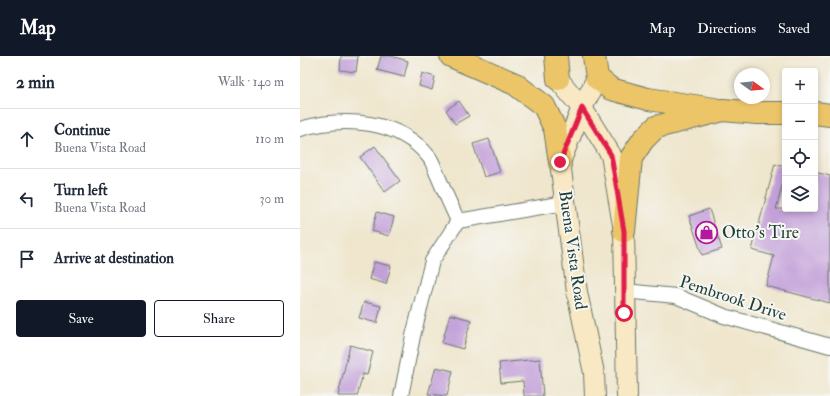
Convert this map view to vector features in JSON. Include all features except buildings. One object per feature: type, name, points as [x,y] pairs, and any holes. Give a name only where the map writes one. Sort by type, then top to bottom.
[{"type":"main road","points":[[452,56],[515,84],[544,106],[555,129],[560,162]]},
{"type":"main road","points":[[556,56],[558,79],[582,108],[611,155],[624,231]]},
{"type":"main road","points":[[594,56],[597,78],[611,89],[648,99],[723,110],[757,113],[782,113]]},
{"type":"main road","name":"Buena Vista Road","points":[[595,396],[594,373],[577,292],[560,162],[582,108],[597,78]]},
{"type":"main road","points":[[627,396],[624,231],[631,158],[642,140],[656,126],[723,110]]},
{"type":"main road","points":[[818,113],[830,115]]},
{"type":"street","points":[[300,129],[314,124],[354,122],[394,129],[411,140],[429,158],[458,221]]},
{"type":"street","points":[[400,396],[409,351],[432,261],[458,221],[565,203]]},
{"type":"street","name":"Pembrook Drive","points":[[624,291],[676,296],[724,316],[830,346]]},
{"type":"place","name":"Otto's Tire","points":[[706,232]]},
{"type":"route","points":[[560,162],[582,108],[611,155],[624,231],[624,313]]}]
